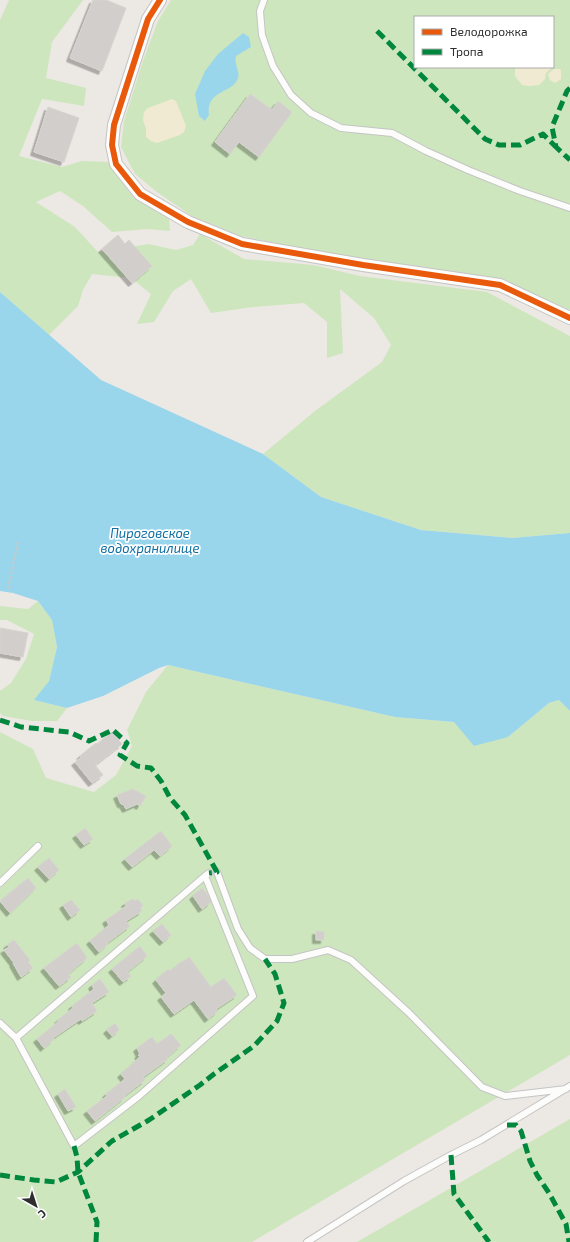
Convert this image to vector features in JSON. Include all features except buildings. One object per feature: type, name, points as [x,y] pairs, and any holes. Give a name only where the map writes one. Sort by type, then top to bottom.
[{"type":"street","points":[[160,0],[148,19],[114,125],[112,145],[116,164],[140,194],[188,222],[242,244],[363,265],[500,285],[570,318]]},
{"type":"lane","points":[[264,0],[260,11],[262,35],[274,66],[291,95],[311,113],[341,128],[392,133],[426,151],[468,170],[520,191],[570,208]]},
{"type":"lane","points":[[0,883],[38,846]]},
{"type":"lane","points":[[217,872],[238,929],[250,948],[265,959],[292,959],[328,950],[345,957],[351,960],[409,1013],[482,1086],[505,1096],[568,1087]]},
{"type":"lane","points":[[0,1023],[16,1038],[74,1146],[139,1096],[253,996],[207,874],[16,1038]]},
{"type":"lane","points":[[307,1242],[404,1181],[481,1140],[568,1087]]},
{"type":"path","points":[[8,589],[18,541]]},
{"type":"green space","points":[[9,0],[83,0],[52,42],[46,78],[86,88],[84,106],[42,99],[19,156],[62,167],[82,161],[108,162],[133,197],[169,219],[170,231],[147,229],[112,232],[83,206],[60,191],[36,202],[75,227],[98,252],[149,244],[176,250],[193,245],[200,234],[244,259],[313,265],[360,276],[487,292],[570,336],[570,533],[512,538],[421,530],[321,497],[263,454],[315,411],[382,362],[391,345],[374,318],[340,289],[343,353],[327,358],[327,322],[304,303],[253,307],[211,313],[191,279],[173,291],[154,322],[137,324],[151,294],[131,278],[92,274],[83,290],[78,306],[49,335],[0,292],[0,20]]},
{"type":"green space","points":[[171,0],[570,0],[570,311],[555,303],[495,278],[329,254],[241,236],[192,216],[157,192],[135,174],[121,147],[124,121],[143,61],[158,21]]},
{"type":"green space","points":[[38,601],[52,620],[57,647],[49,681],[35,700],[67,708],[57,721],[32,721],[3,716],[0,713],[0,691],[11,683],[26,659],[34,634],[7,620],[0,620],[0,606],[28,609]]},
{"type":"green space","points":[[168,665],[395,717],[454,722],[508,737],[549,703],[559,700],[570,711],[570,1055],[252,1242],[0,1242],[0,732],[33,749],[46,778],[94,792],[116,775],[132,746],[127,730],[146,692]]},
{"type":"green space","points":[[570,1119],[570,1242],[357,1242]]},
{"type":"sand","points":[[515,68],[551,68],[546,73],[545,79],[539,85],[522,85],[515,76]]},
{"type":"sand","points":[[554,69],[560,69],[561,71],[561,79],[555,83],[550,80],[548,74]]},
{"type":"sand","points":[[172,99],[176,101],[186,126],[184,132],[180,135],[157,143],[151,141],[146,137],[146,129],[143,120],[144,112],[148,108]]},
{"type":"water","points":[[243,33],[249,37],[251,47],[236,56],[239,74],[238,78],[231,87],[215,96],[211,101],[209,115],[205,121],[199,116],[195,94],[205,71],[218,54]]},
{"type":"water","name":"Пироговское водохранилище","points":[[0,292],[101,380],[263,454],[321,497],[421,530],[512,538],[570,533],[570,711],[559,700],[549,703],[508,737],[474,746],[454,722],[395,717],[168,665],[103,696],[67,708],[34,700],[49,681],[57,647],[52,620],[38,601],[13,593],[0,591]]},
{"type":"marked path","points":[[377,31],[485,139],[499,145],[520,145],[543,134],[556,147]]},
{"type":"marked path","points":[[570,88],[567,91],[552,127],[556,147],[570,160]]},
{"type":"marked path","points":[[0,720],[21,727],[69,732],[89,741],[113,730],[127,743],[120,755],[137,766],[151,768],[161,781],[170,798],[185,815],[217,872],[209,873]]},
{"type":"marked path","points":[[0,1175],[56,1182],[78,1172],[112,1141],[149,1120],[254,1046],[277,1021],[284,1003],[275,974],[265,959]]},
{"type":"marked path","points":[[507,1125],[516,1125],[521,1131],[530,1161],[566,1224],[569,1242]]},
{"type":"marked path","points":[[74,1146],[77,1157],[78,1172],[97,1222],[96,1242]]},
{"type":"marked path","points":[[451,1155],[454,1194],[489,1242]]},
{"type":"cycle path","points":[[160,0],[148,19],[114,125],[112,145],[116,164],[140,194],[188,222],[242,244],[363,265],[500,285],[570,318]]}]
